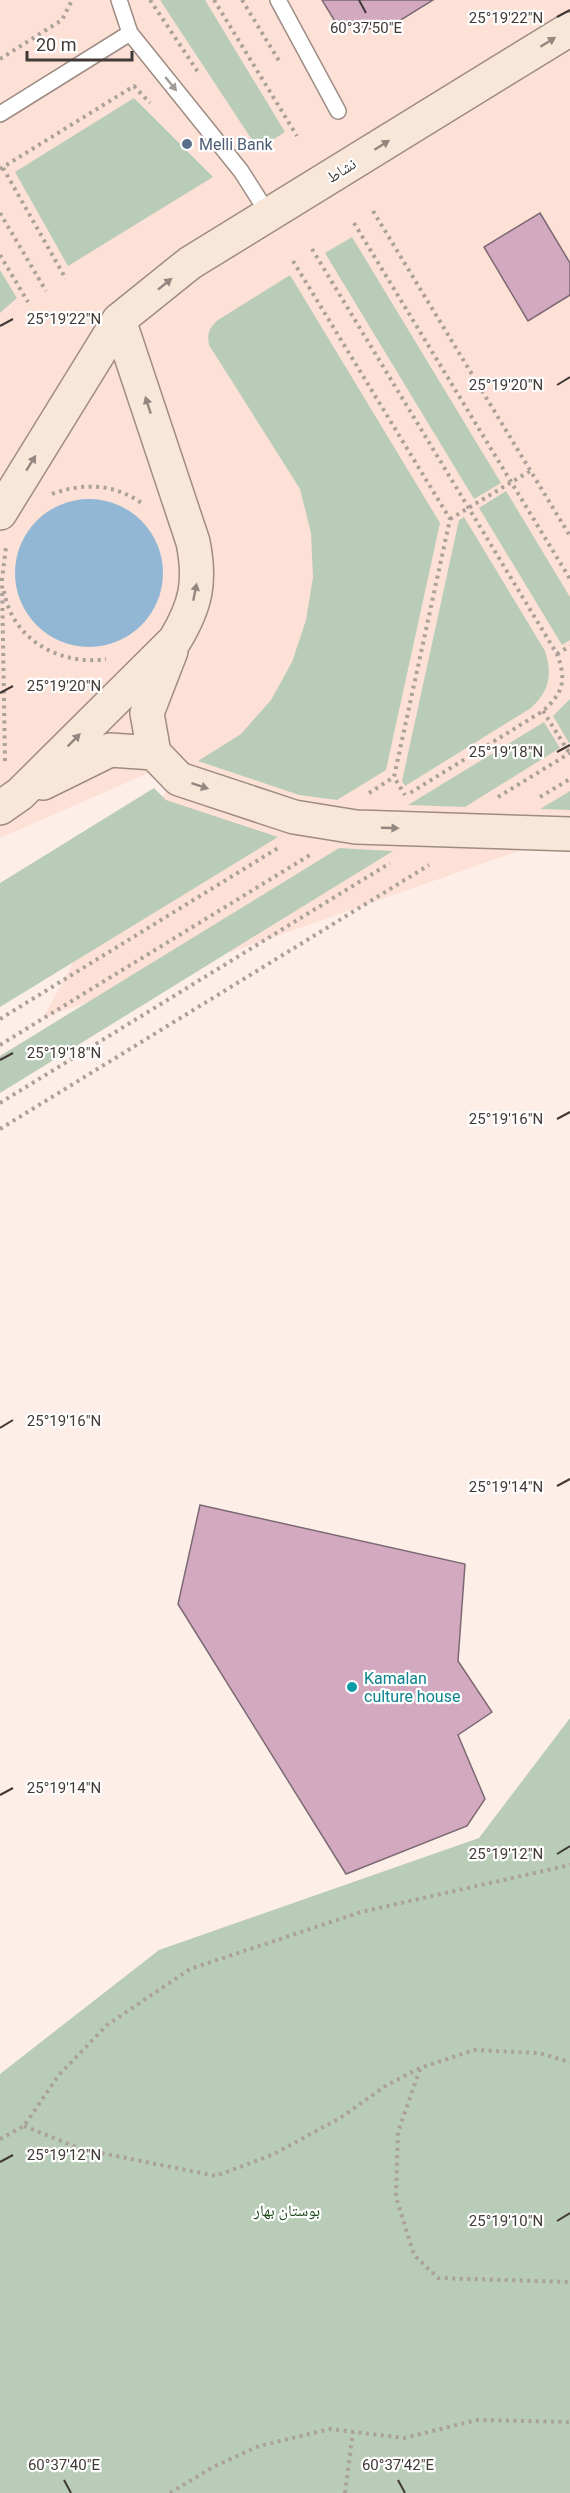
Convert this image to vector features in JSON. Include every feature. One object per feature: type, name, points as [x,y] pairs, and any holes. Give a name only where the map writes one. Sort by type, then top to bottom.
[{"type":"street","name":"نشاط","points":[[119,320],[190,264],[570,29]]},
{"type":"street","points":[[5,525],[119,320]]},
{"type":"street","points":[[119,320],[194,542],[198,566],[196,592],[188,618],[175,640],[147,713],[154,753],[179,779],[294,817],[360,827],[570,834]]},
{"type":"street","points":[[8,790],[175,640]]},
{"type":"street","points":[[8,790],[110,750],[154,753]]},
{"type":"lane","points":[[118,0],[130,33],[241,171],[269,215]]},
{"type":"lane","points":[[278,0],[338,111]]},
{"type":"lane","points":[[0,114],[130,33]]},
{"type":"path","points":[[0,59],[62,21],[72,0]]},
{"type":"path","points":[[214,0],[297,136]]},
{"type":"path","points":[[66,279],[1,168],[134,86]]},
{"type":"path","points":[[373,212],[570,536]]},
{"type":"path","points":[[0,213],[46,291]]},
{"type":"path","points":[[354,224],[570,579]]},
{"type":"path","points":[[312,249],[557,654],[563,670],[562,686],[555,700],[543,711],[397,801]]},
{"type":"path","points":[[0,255],[28,302]]},
{"type":"path","points":[[293,261],[450,519],[394,777],[405,796]]},
{"type":"path","points":[[450,519],[530,471]]},
{"type":"path","points":[[45,499],[74,487],[95,486],[116,490],[135,498],[152,512]]},
{"type":"path","points":[[5,525],[2,579],[8,790]]},
{"type":"path","points":[[2,579],[5,599],[14,619],[27,635],[43,648],[63,657],[84,661],[115,656]]},
{"type":"path","points":[[557,654],[570,646]]},
{"type":"path","points":[[496,798],[570,753],[543,711]]},
{"type":"path","points":[[535,800],[570,779]]},
{"type":"path","points":[[0,1019],[284,845]]},
{"type":"path","points":[[0,1045],[318,850]]},
{"type":"path","points":[[0,1103],[393,862]]},
{"type":"path","points":[[0,1129],[433,863]]},
{"type":"path","points":[[0,2139],[24,2126],[58,2076],[107,2025],[190,1969],[361,1912],[570,1865]]},
{"type":"path","points":[[24,2126],[81,2148],[216,2176],[274,2154],[340,2118],[387,2085],[420,2068],[474,2050],[539,2053],[570,2062]]},
{"type":"path","points":[[420,2068],[398,2132],[396,2186],[396,2197],[414,2255],[438,2278],[570,2282]]},
{"type":"path","points":[[170,2493],[213,2467],[260,2446],[330,2429],[404,2438],[477,2420],[570,2422]]},
{"type":"path","points":[[345,2493],[353,2432]]},
{"type":"shaded area","points":[[0,0],[570,0],[570,833],[43,1018],[185,757],[0,838]]},
{"type":"green space","points":[[160,0],[205,0],[285,132],[258,149]]},
{"type":"green space","points":[[134,98],[213,177],[68,266],[15,172]]},
{"type":"green space","points":[[352,237],[501,483],[474,499],[325,253]]},
{"type":"green space","points":[[0,270],[17,298],[0,313]]},
{"type":"green space","points":[[290,275],[440,523],[386,770],[337,800],[299,795],[198,761],[241,734],[271,700],[292,662],[306,620],[313,577],[311,533],[300,489],[208,341],[209,331],[218,320]]},
{"type":"green space","points":[[506,491],[570,597],[570,640],[562,645],[479,508]]},
{"type":"green space","points":[[464,517],[545,651],[549,668],[548,682],[542,695],[531,708],[405,786],[402,781],[459,520]]},
{"type":"green space","points":[[570,699],[570,742],[569,743],[553,716]]},
{"type":"green space","points":[[544,722],[560,748],[465,807],[408,805]]},
{"type":"green space","points":[[154,788],[166,800],[278,837],[0,1007],[0,883]]},
{"type":"green space","points":[[570,791],[570,810],[540,809]]},
{"type":"green space","points":[[339,848],[393,851],[0,1093],[0,1056]]},
{"type":"green space","name":"بوستان بهار","points":[[570,1718],[570,2493],[0,2493],[0,2074],[159,1950],[479,1838]]},
{"type":"water","points":[[89,499],[117,504],[130,511],[141,521],[151,532],[158,545],[163,573],[158,601],[151,614],[141,625],[130,635],[117,642],[89,647],[61,642],[48,635],[37,625],[27,614],[20,601],[15,573],[20,545],[27,532],[37,521],[48,511],[61,504]]},
{"type":"building","points":[[322,0],[433,0],[383,31],[336,23]]},
{"type":"building","points":[[540,213],[570,263],[570,295],[528,321],[484,247]]},
{"type":"building","name":"Kamalan culture house","points":[[200,1505],[465,1564],[458,1661],[492,1712],[458,1735],[485,1799],[467,1826],[346,1874],[178,1604]]},
{"type":"place","name":"Melli Bank","points":[[187,144]]},
{"type":"place","name":"Kamalan culture house","points":[[352,1687]]}]
